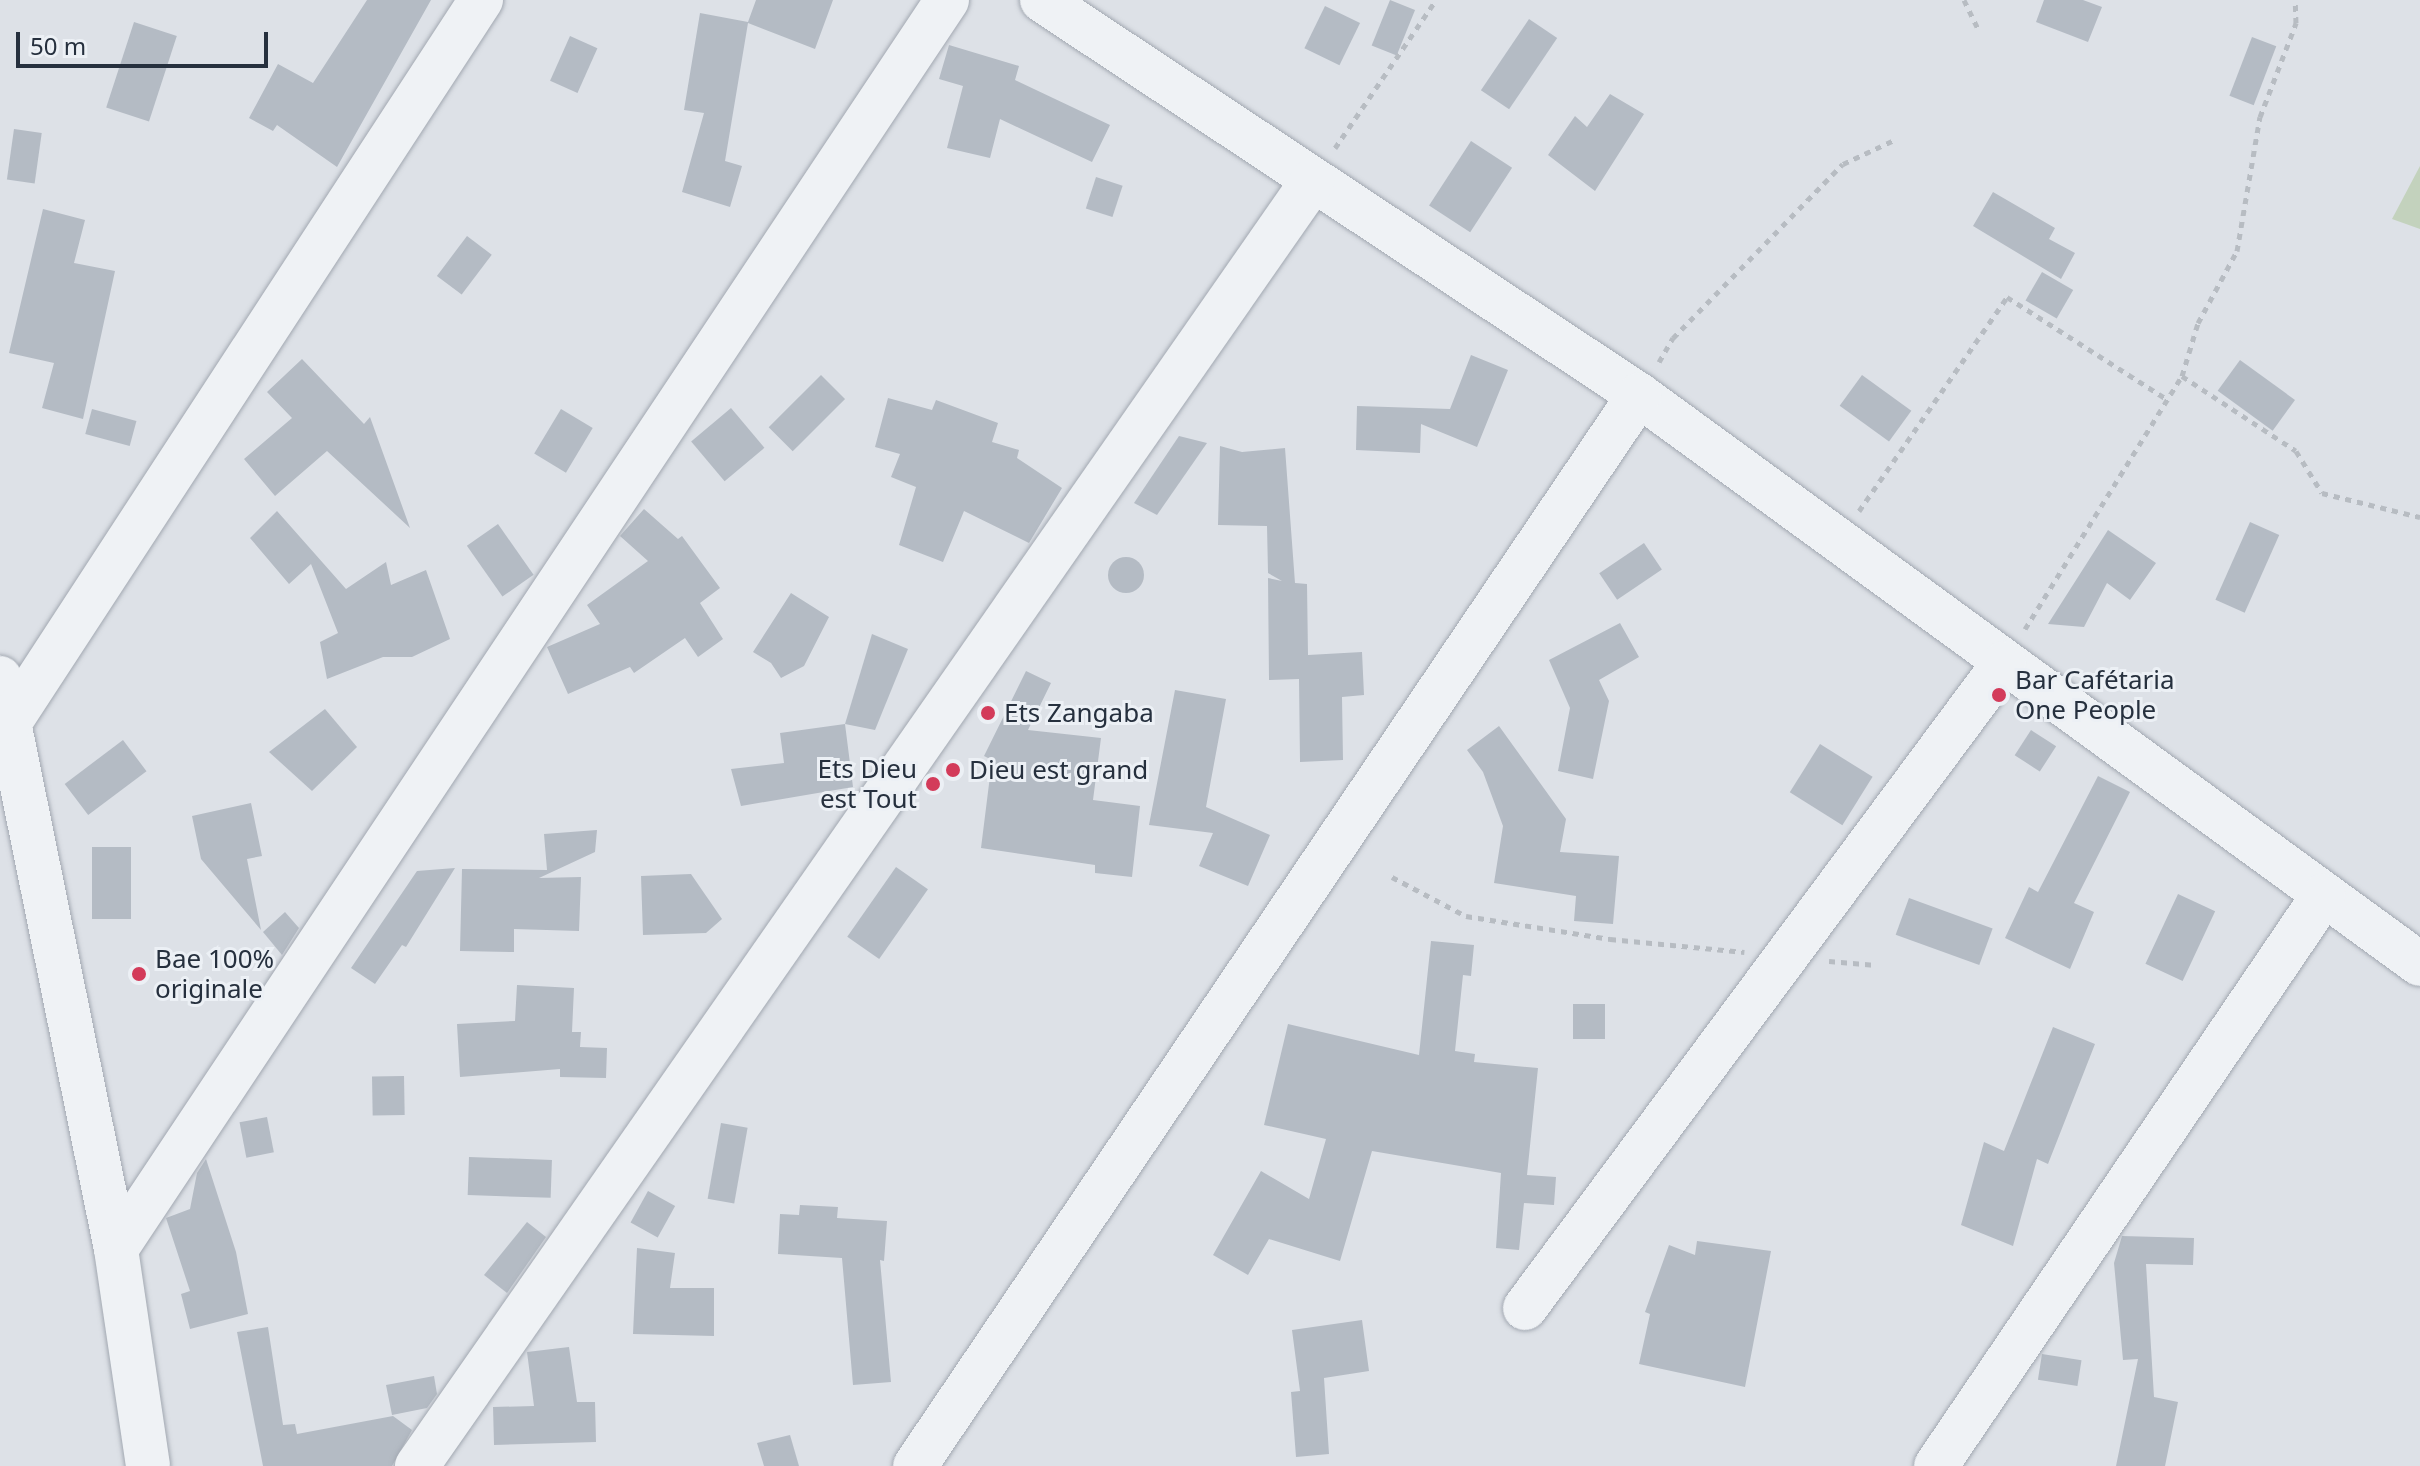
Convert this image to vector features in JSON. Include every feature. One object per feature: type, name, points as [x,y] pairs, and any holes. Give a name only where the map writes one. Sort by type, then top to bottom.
[{"type":"street","points":[[10,722],[481,0]]},
{"type":"street","points":[[116,1249],[947,0]]},
{"type":"street","points":[[1042,0],[1639,395],[2420,964]]},
{"type":"street","points":[[417,1466],[1313,180]]},
{"type":"street","points":[[915,1466],[1639,395]]},
{"type":"street","points":[[1525,1308],[2004,663]]},
{"type":"street","points":[[0,678],[116,1249],[148,1466]]},
{"type":"street","points":[[1936,1466],[2323,896]]},
{"type":"path","points":[[1313,180],[1436,0]]},
{"type":"path","points":[[1964,0],[1979,31]]},
{"type":"path","points":[[2004,663],[2182,376],[2198,323],[2237,251],[2260,117],[2296,23],[2295,0]]},
{"type":"path","points":[[1639,395],[1673,338],[1843,164],[1894,140]]},
{"type":"path","points":[[1838,541],[2007,297],[2168,400]]},
{"type":"path","points":[[2182,376],[2296,451],[2322,493],[2420,517]]},
{"type":"path","points":[[1392,877],[1466,916],[1610,939],[1876,965]]},
{"type":"green space","points":[[2420,166],[2420,229],[2392,219]]},
{"type":"building","points":[[367,0],[431,0],[337,167],[277,125],[273,131],[249,118],[278,64],[313,83]]},
{"type":"building","points":[[756,0],[833,0],[815,49],[748,23],[725,161],[742,166],[730,207],[682,192],[704,113],[684,110],[700,13],[748,22]]},
{"type":"building","points":[[1390,0],[1415,10],[1397,56],[1372,45]]},
{"type":"building","points":[[2044,0],[2083,0],[2102,7],[2088,42],[2036,22]]},
{"type":"building","points":[[1325,6],[1360,23],[1339,65],[1304,48]]},
{"type":"building","points":[[1529,19],[1557,38],[1509,109],[1481,90]]},
{"type":"building","points":[[134,22],[177,36],[149,122],[106,108]]},
{"type":"building","points":[[570,36],[597,48],[577,93],[550,81]]},
{"type":"building","points":[[2252,37],[2276,46],[2254,105],[2229,96]]},
{"type":"building","points":[[949,45],[1019,66],[1015,80],[1110,125],[1092,162],[1000,119],[990,158],[947,148],[963,86],[939,79]]},
{"type":"building","points":[[1610,94],[1644,114],[1595,191],[1548,155],[1575,116],[1587,127]]},
{"type":"building","points":[[14,129],[42,133],[35,183],[7,180]]},
{"type":"building","points":[[1471,141],[1512,168],[1470,232],[1429,206]]},
{"type":"building","points":[[1096,177],[1123,186],[1112,217],[1086,208]]},
{"type":"building","points":[[1993,192],[2055,228],[2049,239],[2075,253],[2061,279],[1973,226]]},
{"type":"building","points":[[43,209],[85,220],[74,263],[115,271],[83,419],[42,408],[54,363],[9,353]]},
{"type":"building","points":[[467,236],[492,255],[462,295],[437,276]]},
{"type":"building","points":[[2042,272],[2073,290],[2057,319],[2026,301]]},
{"type":"building","points":[[1471,355],[1508,370],[1477,447],[1421,424],[1420,453],[1356,450],[1357,406],[1450,409]]},
{"type":"building","points":[[302,359],[364,424],[370,417],[410,528],[327,451],[275,496],[244,459],[292,418],[267,392]]},
{"type":"building","points":[[2240,360],[2295,400],[2273,431],[2218,391]]},
{"type":"building","points":[[821,375],[845,399],[793,451],[769,427]]},
{"type":"building","points":[[1862,375],[1911,411],[1889,442],[1840,406]]},
{"type":"building","points":[[888,398],[932,410],[936,400],[998,423],[992,442],[1019,450],[1017,458],[1062,488],[1029,543],[964,511],[943,562],[899,545],[916,487],[891,477],[900,454],[875,447]]},
{"type":"building","points":[[731,408],[764,448],[725,481],[691,441]]},
{"type":"building","points":[[92,409],[136,421],[130,446],[85,434]]},
{"type":"building","points":[[561,409],[593,428],[566,473],[534,454]]},
{"type":"building","points":[[1179,436],[1207,443],[1157,515],[1134,503]]},
{"type":"building","points":[[1220,446],[1242,452],[1285,448],[1295,583],[1307,584],[1308,655],[1362,652],[1364,695],[1342,697],[1343,760],[1300,762],[1299,679],[1269,680],[1268,578],[1282,581],[1268,573],[1267,526],[1218,525]]},
{"type":"building","points":[[644,509],[678,539],[682,536],[720,588],[700,603],[723,639],[698,657],[685,638],[634,673],[630,667],[568,694],[547,647],[600,624],[587,605],[648,561],[620,536]]},
{"type":"building","points":[[277,511],[346,589],[386,562],[391,585],[426,570],[450,639],[412,657],[383,657],[327,679],[320,642],[338,633],[311,564],[289,584],[250,538]]},
{"type":"building","points":[[2250,522],[2279,535],[2245,613],[2215,600]]},
{"type":"building","points":[[498,524],[534,575],[502,597],[467,546]]},
{"type":"building","points":[[2108,530],[2156,563],[2130,600],[2107,583],[2084,627],[2048,624]]},
{"type":"building","points":[[1644,543],[1662,570],[1617,600],[1599,573]]},
{"type":"building","points":[[1126,557],[1139,562],[1144,575],[1139,588],[1126,593],[1113,588],[1108,575],[1113,562]]},
{"type":"building","points":[[791,593],[829,617],[804,666],[781,678],[771,663],[753,652]]},
{"type":"building","points":[[1620,623],[1639,657],[1599,680],[1609,701],[1593,779],[1558,771],[1570,708],[1549,660]]},
{"type":"building","points":[[872,634],[908,649],[875,730],[845,724]]},
{"type":"building","points":[[1026,671],[1051,683],[1028,730],[1101,738],[1093,800],[1140,806],[1132,877],[1095,873],[1095,865],[981,848],[992,760],[984,756]]},
{"type":"building","points":[[1175,690],[1226,699],[1206,807],[1270,835],[1248,886],[1199,866],[1213,833],[1149,825]]},
{"type":"building","points":[[325,709],[357,747],[312,791],[269,752]]},
{"type":"building","points":[[845,724],[853,787],[741,806],[731,769],[784,763],[780,733]]},
{"type":"building","points":[[1499,726],[1566,819],[1560,852],[1619,856],[1613,924],[1574,921],[1576,896],[1494,883],[1503,826],[1483,772],[1467,750]]},
{"type":"building","points":[[2031,730],[2056,746],[2040,771],[2015,755]]},
{"type":"building","points":[[123,740],[146,771],[88,815],[65,784]]},
{"type":"building","points":[[1820,744],[1873,777],[1842,825],[1790,792]]},
{"type":"building","points":[[2098,776],[2130,792],[2074,903],[2094,912],[2070,969],[2005,938],[2029,887],[2038,892]]},
{"type":"building","points":[[251,803],[262,856],[247,859],[261,930],[201,859],[192,816]]},
{"type":"building","points":[[597,830],[595,852],[539,878],[581,877],[579,931],[514,929],[514,952],[460,951],[462,869],[547,870],[544,834]]},
{"type":"building","points":[[92,847],[131,847],[131,919],[92,919]]},
{"type":"building","points":[[896,867],[928,889],[879,959],[847,937]]},
{"type":"building","points":[[455,868],[406,947],[402,945],[375,984],[351,968],[417,871]]},
{"type":"building","points":[[691,874],[722,919],[706,933],[643,935],[641,876]]},
{"type":"building","points":[[2178,894],[2215,911],[2183,981],[2145,964]]},
{"type":"building","points":[[1909,898],[1993,928],[1979,965],[1896,935]]},
{"type":"building","points":[[285,912],[299,928],[282,955],[263,932]]},
{"type":"building","points":[[1431,941],[1474,945],[1471,976],[1463,975],[1455,1051],[1475,1054],[1474,1062],[1538,1068],[1527,1175],[1556,1177],[1554,1205],[1524,1203],[1519,1250],[1496,1248],[1501,1173],[1372,1151],[1340,1261],[1269,1239],[1248,1275],[1213,1255],[1261,1171],[1309,1199],[1326,1139],[1264,1125],[1288,1024],[1419,1055]]},
{"type":"building","points":[[517,985],[574,988],[572,1032],[581,1032],[580,1047],[607,1048],[606,1078],[560,1077],[560,1069],[460,1077],[457,1024],[515,1021]]},
{"type":"building","points":[[1573,1004],[1605,1004],[1605,1039],[1573,1039]]},
{"type":"building","points":[[2053,1027],[2095,1044],[2048,1164],[2037,1159],[2013,1246],[1961,1225],[1984,1142],[2004,1151]]},
{"type":"building","points":[[404,1076],[405,1115],[373,1116],[372,1077]]},
{"type":"building","points":[[267,1117],[274,1152],[246,1158],[240,1122]]},
{"type":"building","points":[[721,1123],[748,1128],[734,1204],[708,1199]]},
{"type":"building","points":[[469,1157],[552,1160],[551,1198],[468,1195]]},
{"type":"building","points":[[206,1159],[236,1252],[248,1314],[190,1329],[181,1294],[190,1291],[166,1218],[190,1209],[197,1173]]},
{"type":"building","points":[[648,1191],[675,1206],[658,1238],[631,1222]]},
{"type":"building","points":[[800,1205],[838,1207],[837,1218],[887,1221],[884,1261],[880,1260],[891,1382],[853,1385],[842,1258],[778,1254],[780,1214],[799,1215]]},
{"type":"building","points":[[527,1222],[546,1237],[507,1293],[484,1275]]},
{"type":"building","points":[[2122,1236],[2194,1238],[2193,1265],[2146,1264],[2154,1397],[2178,1402],[2165,1466],[2116,1466],[2138,1359],[2123,1360],[2114,1263]]},
{"type":"building","points":[[1697,1241],[1771,1251],[1745,1387],[1639,1364],[1650,1314],[1645,1312],[1669,1245],[1695,1255]]},
{"type":"building","points":[[637,1248],[675,1253],[670,1288],[714,1288],[714,1336],[633,1334]]},
{"type":"building","points":[[1362,1320],[1369,1371],[1324,1378],[1329,1454],[1296,1457],[1291,1392],[1300,1391],[1292,1330]]},
{"type":"building","points":[[268,1327],[283,1425],[295,1424],[297,1434],[393,1416],[412,1430],[392,1466],[263,1466],[237,1332]]},
{"type":"building","points":[[569,1347],[577,1402],[595,1402],[596,1442],[494,1445],[493,1407],[534,1406],[527,1352]]},
{"type":"building","points":[[2042,1354],[2082,1360],[2077,1386],[2038,1380]]},
{"type":"building","points":[[434,1376],[437,1394],[427,1408],[392,1415],[386,1385]]},
{"type":"building","points":[[790,1435],[799,1466],[764,1466],[757,1443]]},
{"type":"place","name":"Bar Cafétaria One People","points":[[1999,695]]},
{"type":"place","name":"Ets Zangaba","points":[[988,713]]},
{"type":"place","name":"Dieu est grand","points":[[953,770]]},
{"type":"place","name":"Ets Dieu est Tout","points":[[933,784]]},
{"type":"place","name":"Bae 100% originale","points":[[139,974]]}]
